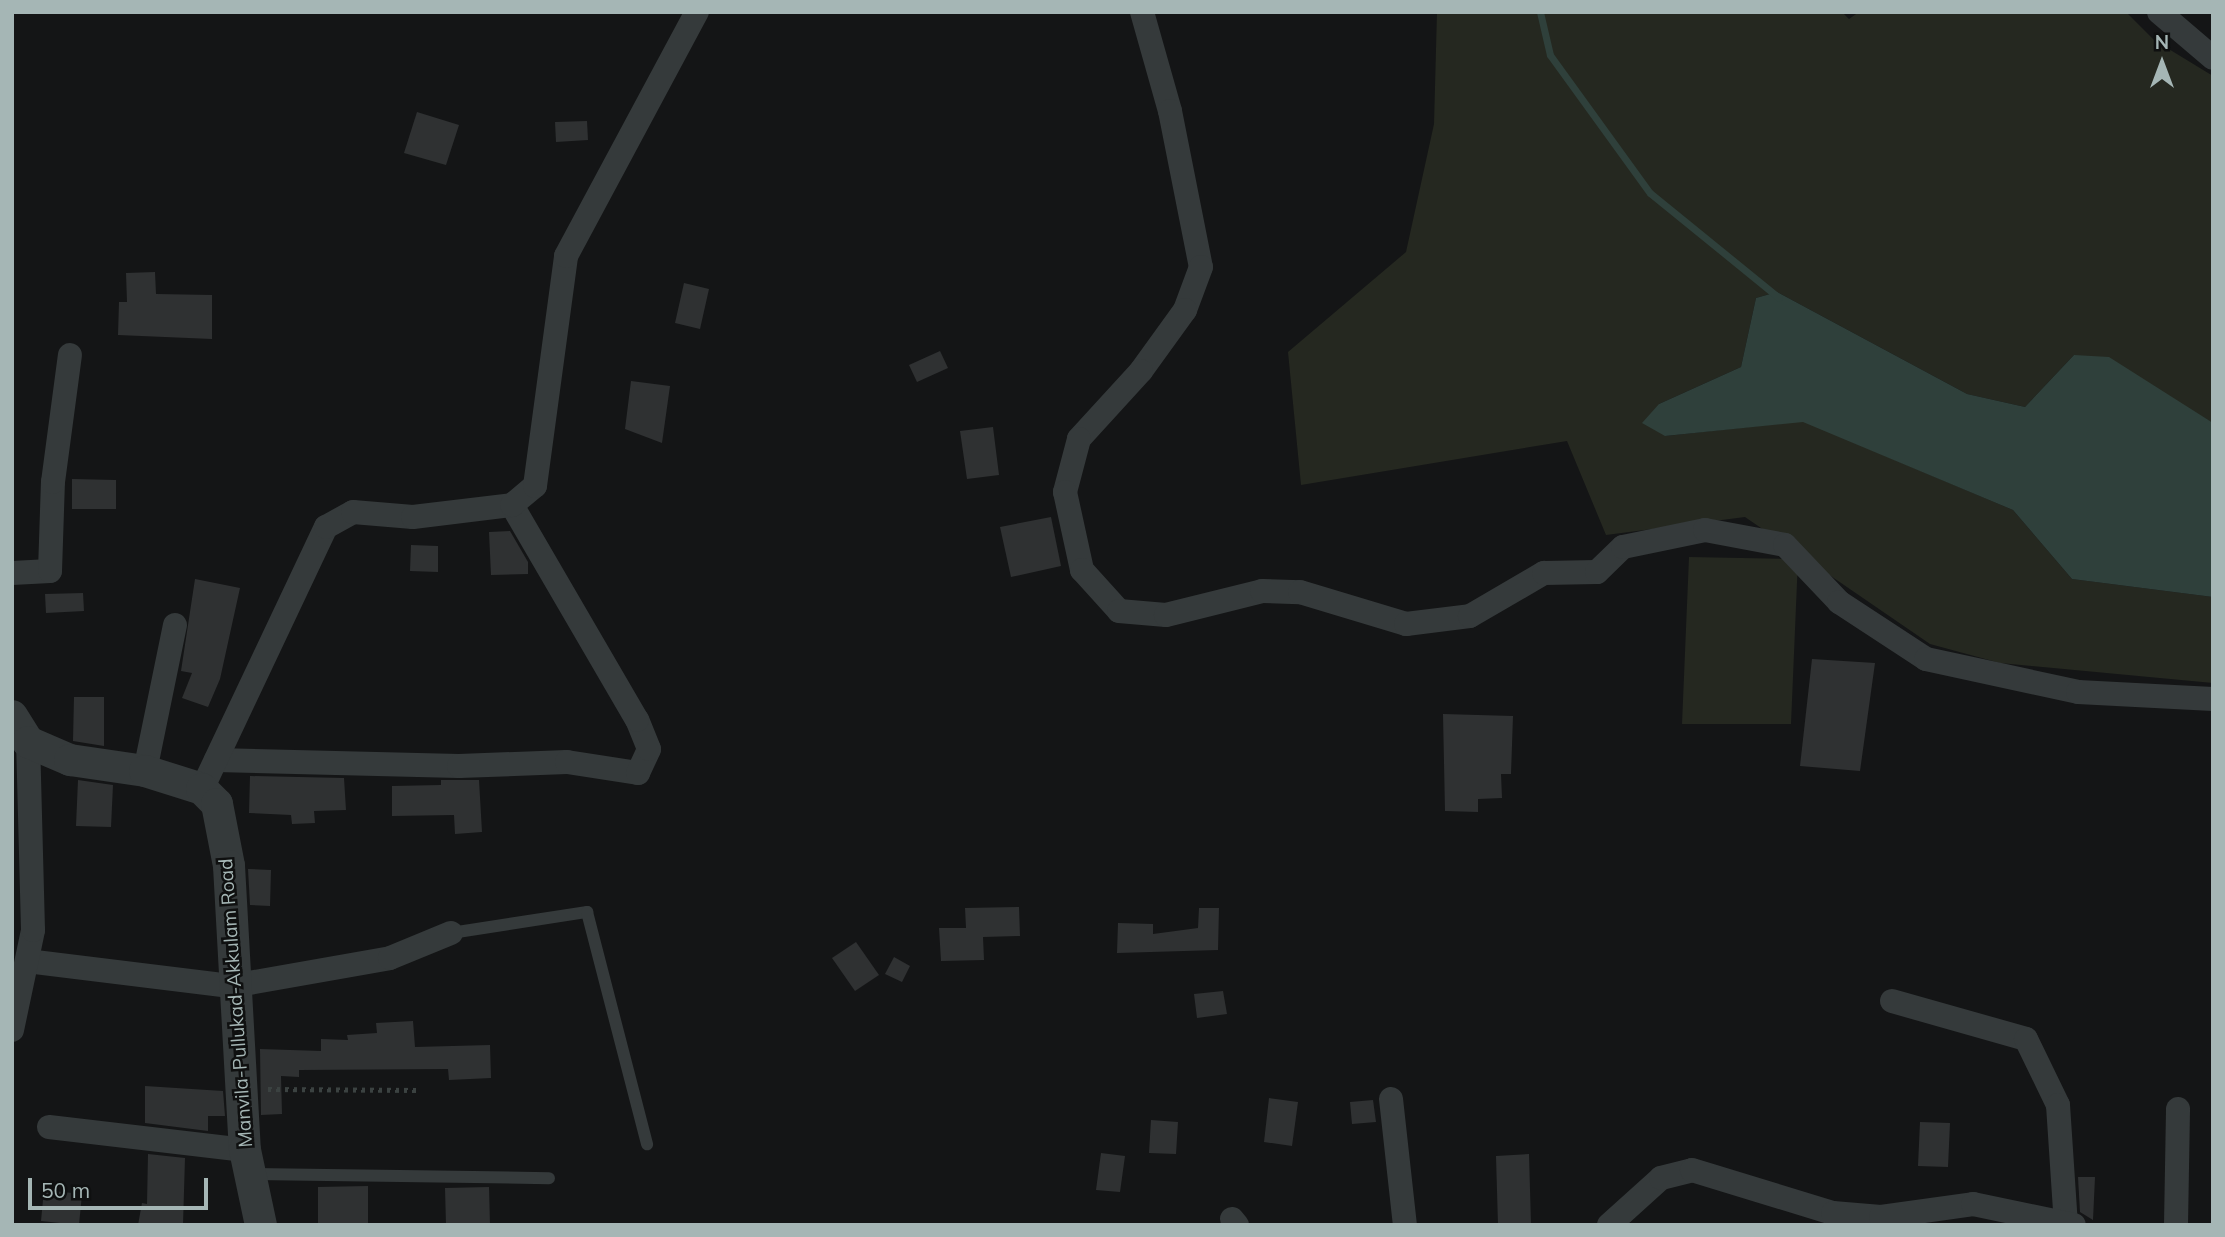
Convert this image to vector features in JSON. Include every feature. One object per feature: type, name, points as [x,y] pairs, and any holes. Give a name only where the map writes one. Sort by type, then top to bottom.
[{"type":"street","points":[[20,729],[70,760],[145,771],[202,789],[326,527],[353,512],[413,517],[512,505],[535,486],[566,256],[697,12]]},
{"type":"street","points":[[1142,12],[1170,111],[1201,267],[1185,310],[1142,371],[1079,439],[1065,492],[1082,570],[1119,611],[1166,615],[1226,598],[1287,591],[1406,624],[1470,616],[1544,573],[1597,572],[1623,547],[1705,530],[1785,545],[1839,602],[1926,659],[2078,692],[2213,699]]},
{"type":"street","points":[[2158,12],[2213,58]]},
{"type":"street","points":[[12,573],[50,571],[53,482],[70,355]]},
{"type":"street","points":[[216,760],[459,766],[567,761],[638,773],[649,749],[637,720],[512,505]]},
{"type":"street","points":[[145,771],[175,625]]},
{"type":"street","points":[[12,1030],[33,930],[20,729]]},
{"type":"street","name":"Manvila-Pullukad-Akkulam Road","points":[[202,789],[217,804],[229,866],[232,986],[239,1088],[247,1162],[261,1225]]},
{"type":"street","points":[[27,961],[232,986],[390,958],[451,933]]},
{"type":"street","points":[[1609,1225],[1661,1178],[1692,1170],[1833,1213],[1881,1217],[1973,1204],[2069,1224],[2058,1105],[2026,1039],[1892,1001]]},
{"type":"street","points":[[1391,1099],[1405,1225]]},
{"type":"street","points":[[2176,1225],[2178,1109]]},
{"type":"street","points":[[49,1127],[247,1162]]},
{"type":"lane","points":[[451,933],[587,912],[647,1144]]},
{"type":"lane","points":[[247,1162],[548,1178]]},
{"type":"path","points":[[239,1088],[419,1090]]},
{"type":"shaded area","points":[[1437,12],[1842,12],[1849,19],[1859,12],[2126,12],[2154,40],[2213,76],[2213,423],[2074,355],[2025,407],[1967,394],[1777,292],[1756,298],[1741,367],[1659,404],[1666,436],[1803,421],[2013,510],[2072,579],[2213,597],[2213,683],[2000,663],[1930,644],[1745,517],[1606,535],[1567,441],[1301,485],[1288,352],[1406,252],[1434,124]]},
{"type":"shaded area","points":[[1777,292],[1967,394],[2025,407],[2074,355],[2109,357],[2213,423],[2213,597],[2072,579],[2013,510],[1803,422],[1665,436],[1642,423],[1659,404],[1741,367],[1756,298]]},
{"type":"shaded area","points":[[1689,557],[1798,559],[1791,724],[1682,724]]},
{"type":"building","points":[[417,112],[459,125],[446,165],[404,153]]},
{"type":"building","points":[[587,121],[588,140],[556,142],[555,122]]},
{"type":"building","points":[[155,272],[156,294],[212,295],[212,339],[118,335],[119,302],[127,302],[126,273]]},
{"type":"building","points":[[684,283],[709,289],[700,329],[675,323]]},
{"type":"building","points":[[940,351],[948,368],[917,382],[909,365]]},
{"type":"building","points":[[631,381],[670,386],[662,443],[625,429]]},
{"type":"building","points":[[993,427],[999,475],[967,479],[960,431]]},
{"type":"building","points":[[72,479],[116,480],[116,509],[72,509]]},
{"type":"building","points":[[1051,517],[1061,566],[1011,577],[1000,527]]},
{"type":"building","points":[[510,531],[528,562],[528,574],[491,575],[489,532]]},
{"type":"building","points":[[411,545],[438,546],[438,572],[410,571]]},
{"type":"building","points":[[195,579],[240,588],[220,679],[208,707],[182,698],[192,673],[181,671]]},
{"type":"building","points":[[83,593],[84,611],[46,613],[45,594]]},
{"type":"building","points":[[1812,659],[1875,663],[1860,771],[1800,766]]},
{"type":"building","points":[[74,697],[104,697],[104,746],[73,741]]},
{"type":"building","points":[[1443,714],[1513,716],[1511,774],[1501,774],[1502,798],[1478,799],[1478,812],[1445,811]]},
{"type":"building","points":[[250,776],[344,778],[346,810],[314,811],[315,823],[292,824],[291,815],[249,813]]},
{"type":"building","points":[[78,780],[113,785],[111,827],[76,826]]},
{"type":"building","points":[[441,780],[479,780],[482,832],[455,834],[454,815],[392,816],[392,786],[441,785]]},
{"type":"building","points":[[248,869],[271,870],[270,906],[250,905]]},
{"type":"building","points":[[1019,907],[1020,936],[983,937],[984,960],[941,961],[939,928],[966,928],[965,908]]},
{"type":"building","points":[[1199,908],[1219,908],[1218,950],[1117,953],[1118,923],[1153,924],[1153,934],[1198,928]]},
{"type":"building","points":[[856,942],[879,975],[855,991],[832,958]]},
{"type":"building","points":[[894,957],[910,966],[902,982],[885,974]]},
{"type":"building","points":[[1223,991],[1227,1014],[1197,1018],[1194,994]]},
{"type":"building","points":[[413,1021],[415,1047],[490,1045],[491,1078],[449,1080],[448,1069],[299,1070],[299,1077],[281,1076],[282,1114],[261,1115],[260,1049],[321,1051],[321,1039],[348,1040],[347,1035],[377,1033],[376,1023]]},
{"type":"building","points":[[145,1086],[223,1091],[225,1116],[208,1116],[208,1131],[145,1123]]},
{"type":"building","points":[[1269,1098],[1298,1102],[1292,1146],[1264,1142]]},
{"type":"building","points":[[1373,1100],[1376,1122],[1352,1124],[1350,1102]]},
{"type":"building","points":[[1151,1120],[1178,1122],[1176,1154],[1149,1153]]},
{"type":"building","points":[[1920,1122],[1950,1123],[1948,1167],[1918,1166]]},
{"type":"building","points":[[1101,1153],[1125,1156],[1120,1192],[1096,1190]]},
{"type":"building","points":[[148,1154],[185,1158],[183,1225],[138,1225],[142,1203],[147,1204]]},
{"type":"building","points":[[1529,1154],[1531,1225],[1498,1225],[1496,1156]]},
{"type":"building","points":[[2078,1177],[2095,1177],[2093,1220],[2080,1212]]},
{"type":"building","points":[[368,1186],[368,1225],[318,1225],[318,1187]]},
{"type":"building","points":[[489,1187],[490,1225],[446,1225],[445,1188]]},
{"type":"building","points":[[44,1190],[82,1194],[79,1225],[41,1221]]},
{"type":"waterway","points":[[1540,12],[1550,55],[1650,193],[1779,298]]}]
